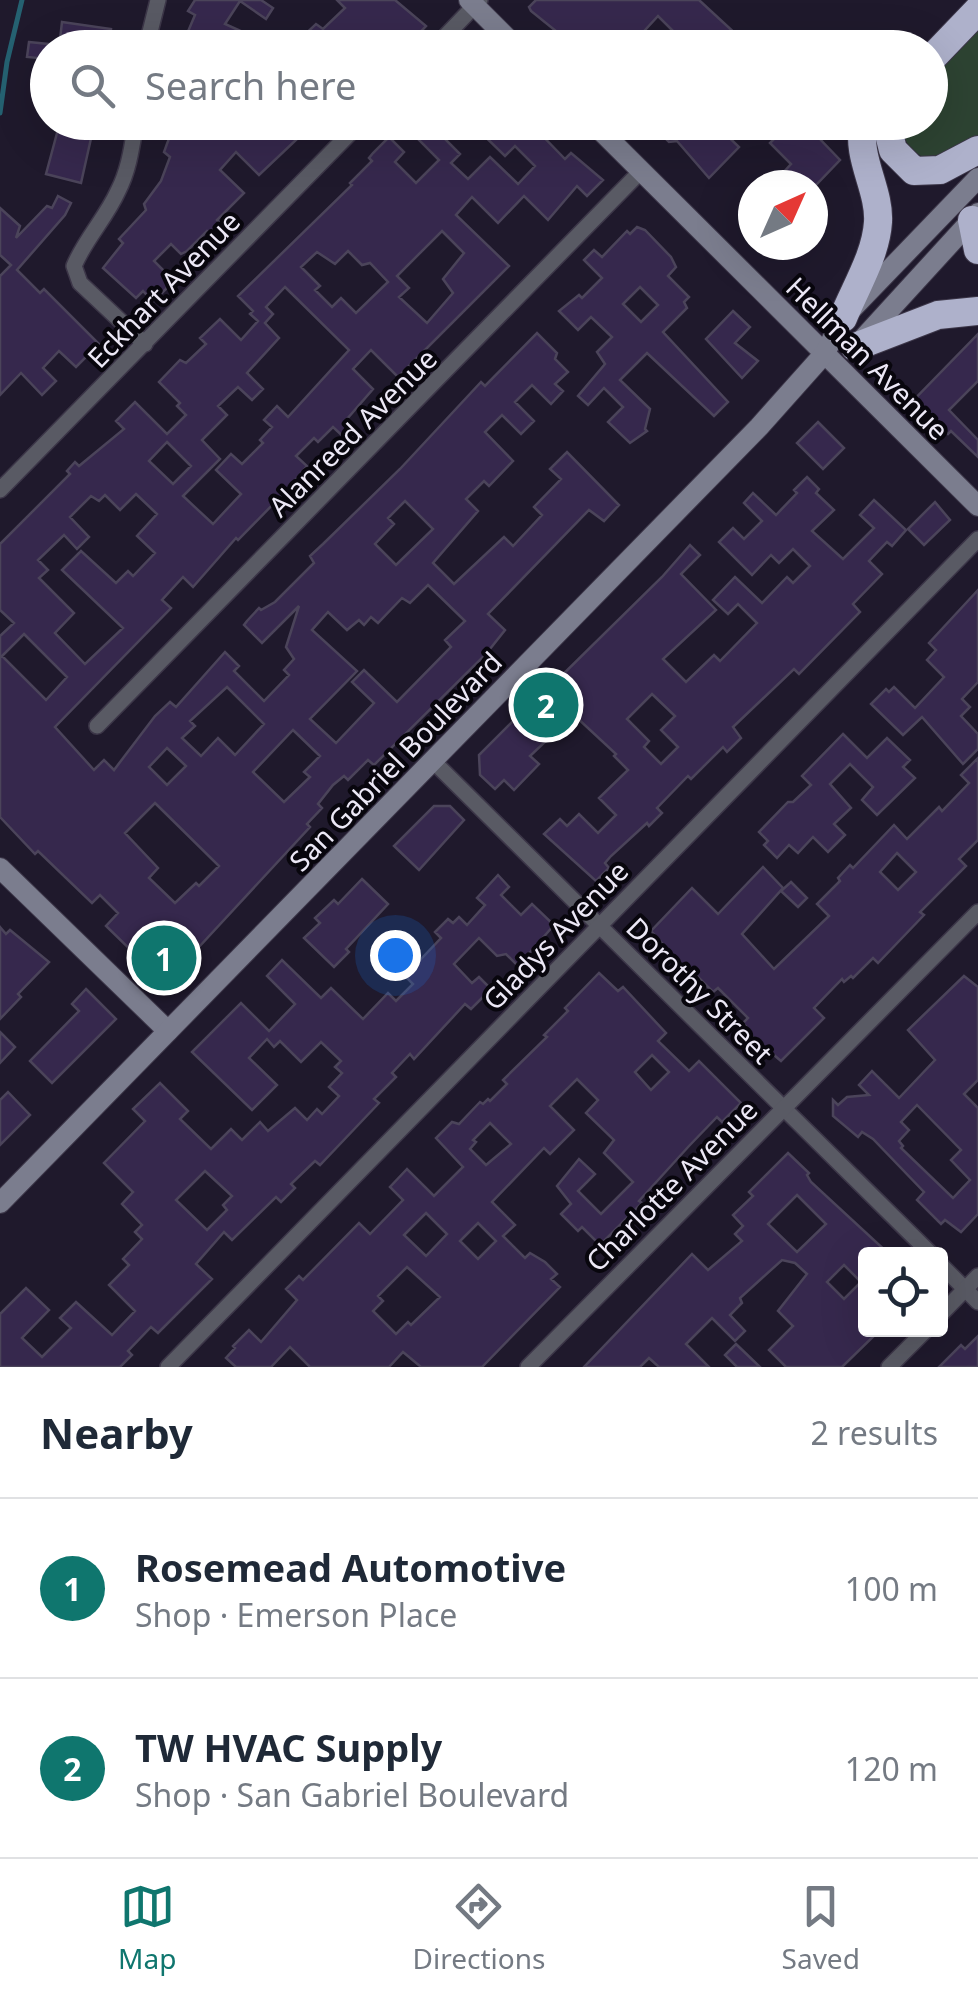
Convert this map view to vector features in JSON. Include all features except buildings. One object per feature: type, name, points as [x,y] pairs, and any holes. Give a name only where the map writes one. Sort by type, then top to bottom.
[{"type":"highway","points":[[946,30],[974,0]]},
{"type":"highway","points":[[948,41],[978,10]]},
{"type":"highway","points":[[844,318],[869,256],[878,219],[861,140]]},
{"type":"highway","points":[[890,140],[892,150],[914,171],[940,170],[978,150]]},
{"type":"highway","points":[[975,217],[978,250]]},
{"type":"highway","points":[[855,347],[938,315],[978,311]]},
{"type":"main road","points":[[475,2],[501,30]]},
{"type":"main road","name":"Hellman Avenue","points":[[610,140],[978,506]]},
{"type":"main road","name":"San Gabriel Boulevard","points":[[0,1203],[759,427],[826,352],[844,318],[978,178]]},
{"type":"main road","points":[[826,352],[855,347],[975,217]]},
{"type":"main road","points":[[0,868],[168,1031]]},
{"type":"street","points":[[150,30],[158,0]]},
{"type":"street","points":[[450,30],[475,2]]},
{"type":"street","points":[[133,140],[118,191],[74,266],[80,282],[145,344]]},
{"type":"street","name":"Eckhart Avenue","points":[[0,490],[343,140]]},
{"type":"street","name":"Alanreed Avenue","points":[[97,726],[641,172]]},
{"type":"street","name":"Gladys Avenue","points":[[168,1367],[978,539]]},
{"type":"street","name":"Dorothy Street","points":[[434,762],[924,1247]]},
{"type":"street","name":"Charlotte Avenue","points":[[528,1367],[978,912]]},
{"type":"street","points":[[948,1272],[978,1302]]},
{"type":"street","points":[[948,1306],[978,1276]]},
{"type":"street","points":[[889,1367],[919,1337]]},
{"type":"green space","points":[[978,25],[978,140],[933,162],[906,140],[948,140],[948,58]]},
{"type":"waterway","points":[[0,113],[22,0]]},
{"type":"place","name":"TW HVAC Supply","points":[[546,705]]},
{"type":"place","name":"Rosemead Automotive","points":[[164,958]]}]
